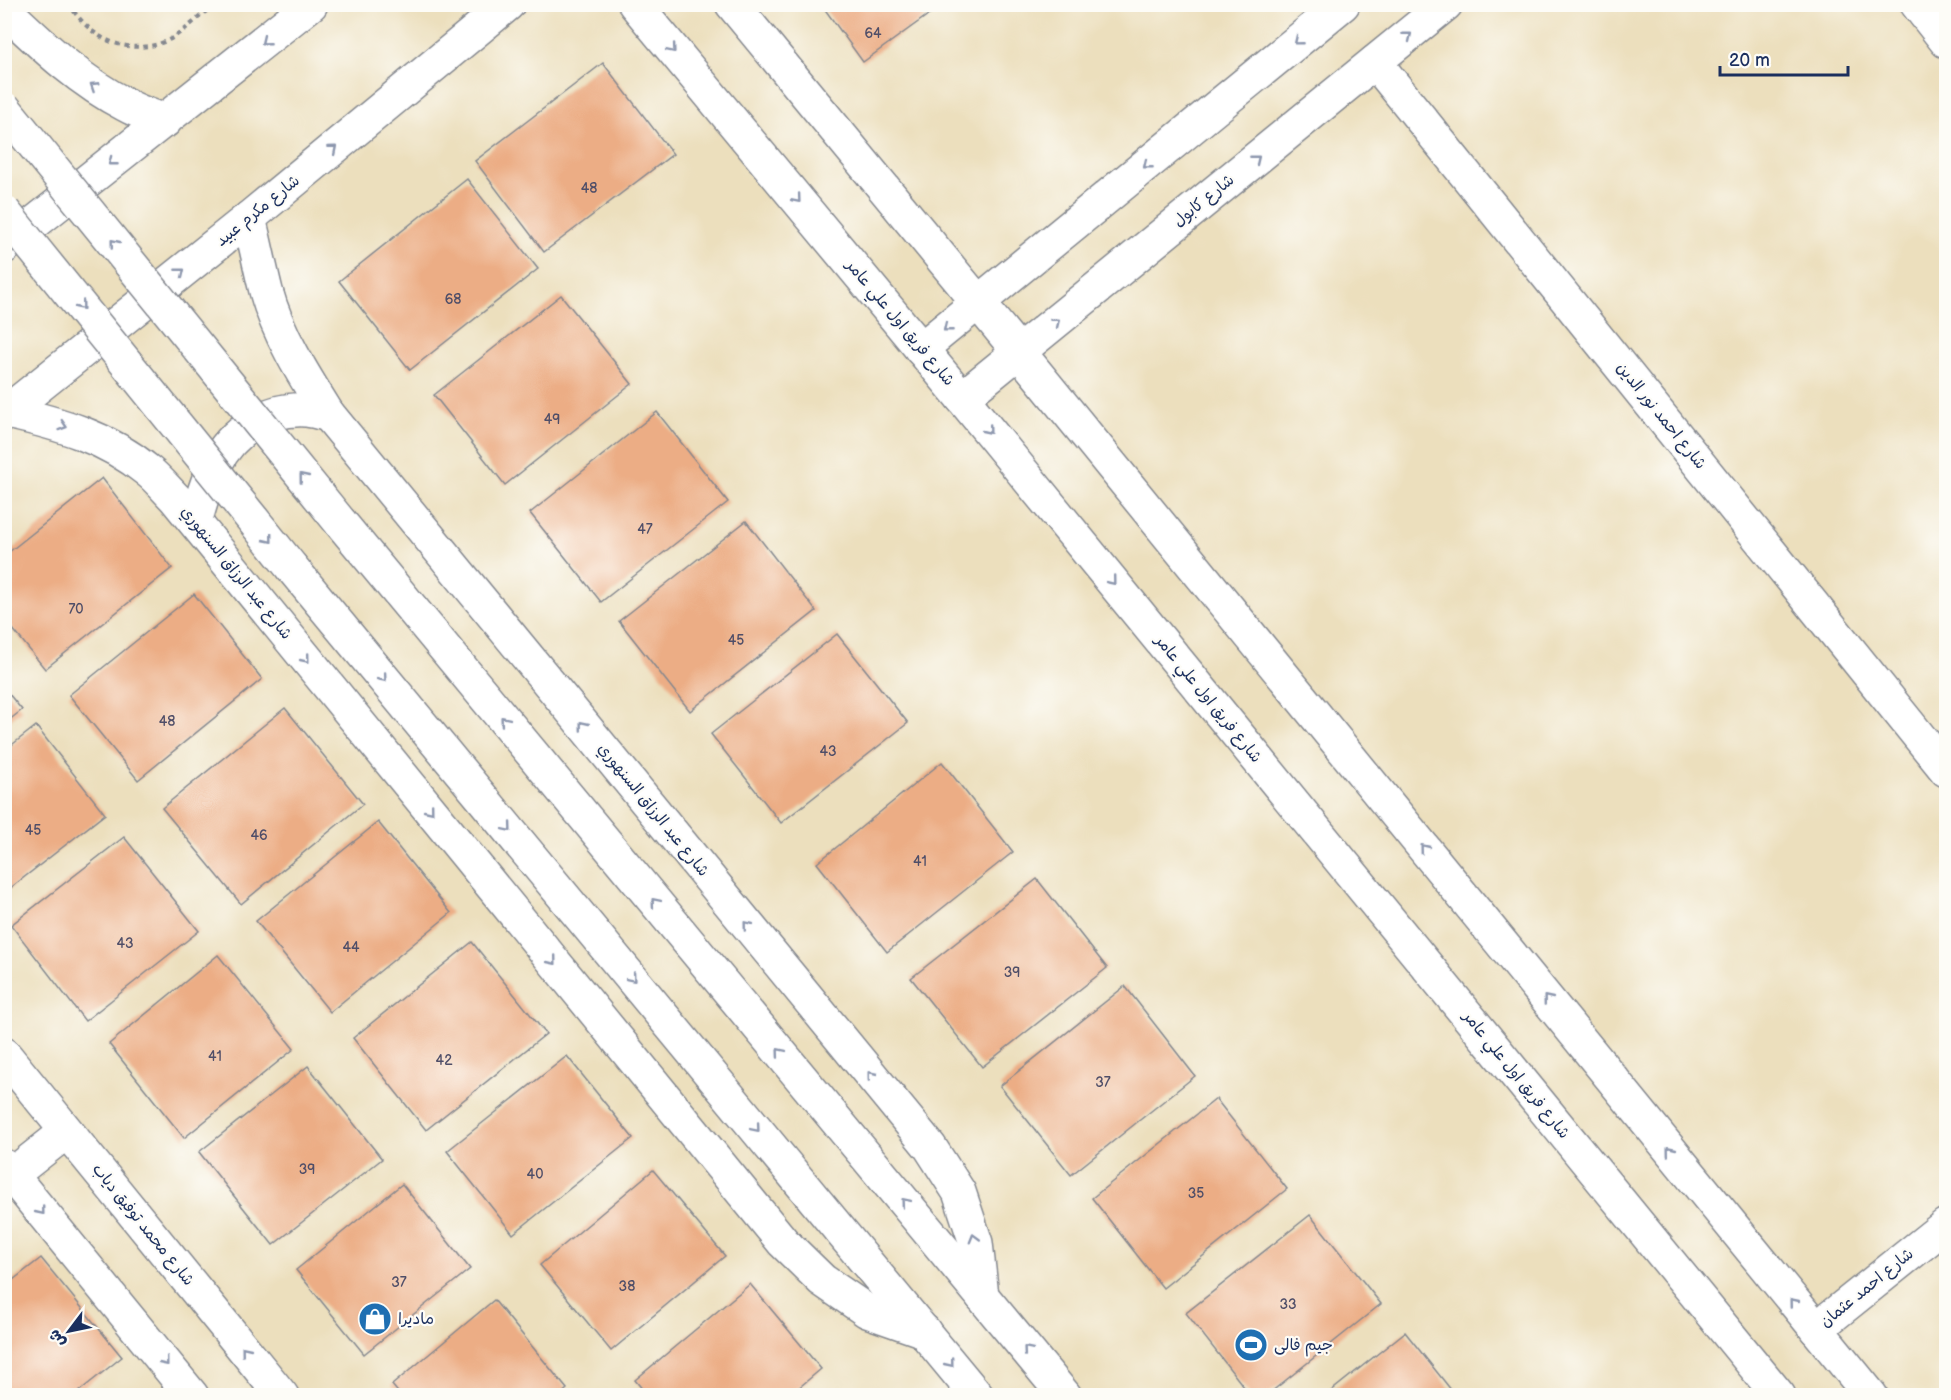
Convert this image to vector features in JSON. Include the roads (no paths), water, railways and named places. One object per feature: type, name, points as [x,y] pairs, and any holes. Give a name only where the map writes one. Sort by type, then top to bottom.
[{"type":"street","points":[[4,247],[311,4]]},
{"type":"street","name":"شارع مكرم عبيد","points":[[6,413],[249,219],[508,4]]},
{"type":"street","name":"شارع فريق اول علي عامر","points":[[635,4],[962,398],[1779,1395]]},
{"type":"street","points":[[732,4],[1871,1395]]},
{"type":"street","points":[[921,349],[1343,4]]},
{"type":"street","name":"شارع كابول","points":[[962,398],[1446,4]]},
{"type":"street","points":[[1925,7],[1947,40]]},
{"type":"street","points":[[4,9],[59,61],[92,85],[127,106],[165,121]]},
{"type":"street","name":"شارع احمد نور الدين","points":[[1375,62],[1947,770]]},
{"type":"street","points":[[4,108],[340,522],[1065,1395]]},
{"type":"street","points":[[4,212],[292,568],[976,1395]]},
{"type":"street","name":"شارع عبد الرزاق السنهوري","points":[[249,219],[266,292],[278,323],[291,353],[328,414],[930,1147],[959,1192],[976,1243],[982,1296]]},
{"type":"street","points":[[195,522],[214,466],[225,447],[241,430],[283,411],[306,410],[328,414]]},
{"type":"street","name":"شارع عبد الرزاق السنهوري","points":[[6,413],[48,421],[83,432],[117,449],[148,471],[175,498],[783,1242],[822,1280],[867,1311],[924,1331]]},
{"type":"street","name":"شارع محمد توفيق دياب","points":[[4,1054],[15,1088],[66,1132],[282,1395]]},
{"type":"street","points":[[66,1132],[7,1174],[192,1395]]},
{"type":"street","name":"شارع احمد عثمان","points":[[1816,1329],[1947,1225]]},
{"type":"place","name":"ماديرا","points":[[375,1319]]},
{"type":"place","name":"جيم فالى","points":[[1251,1345]]}]
